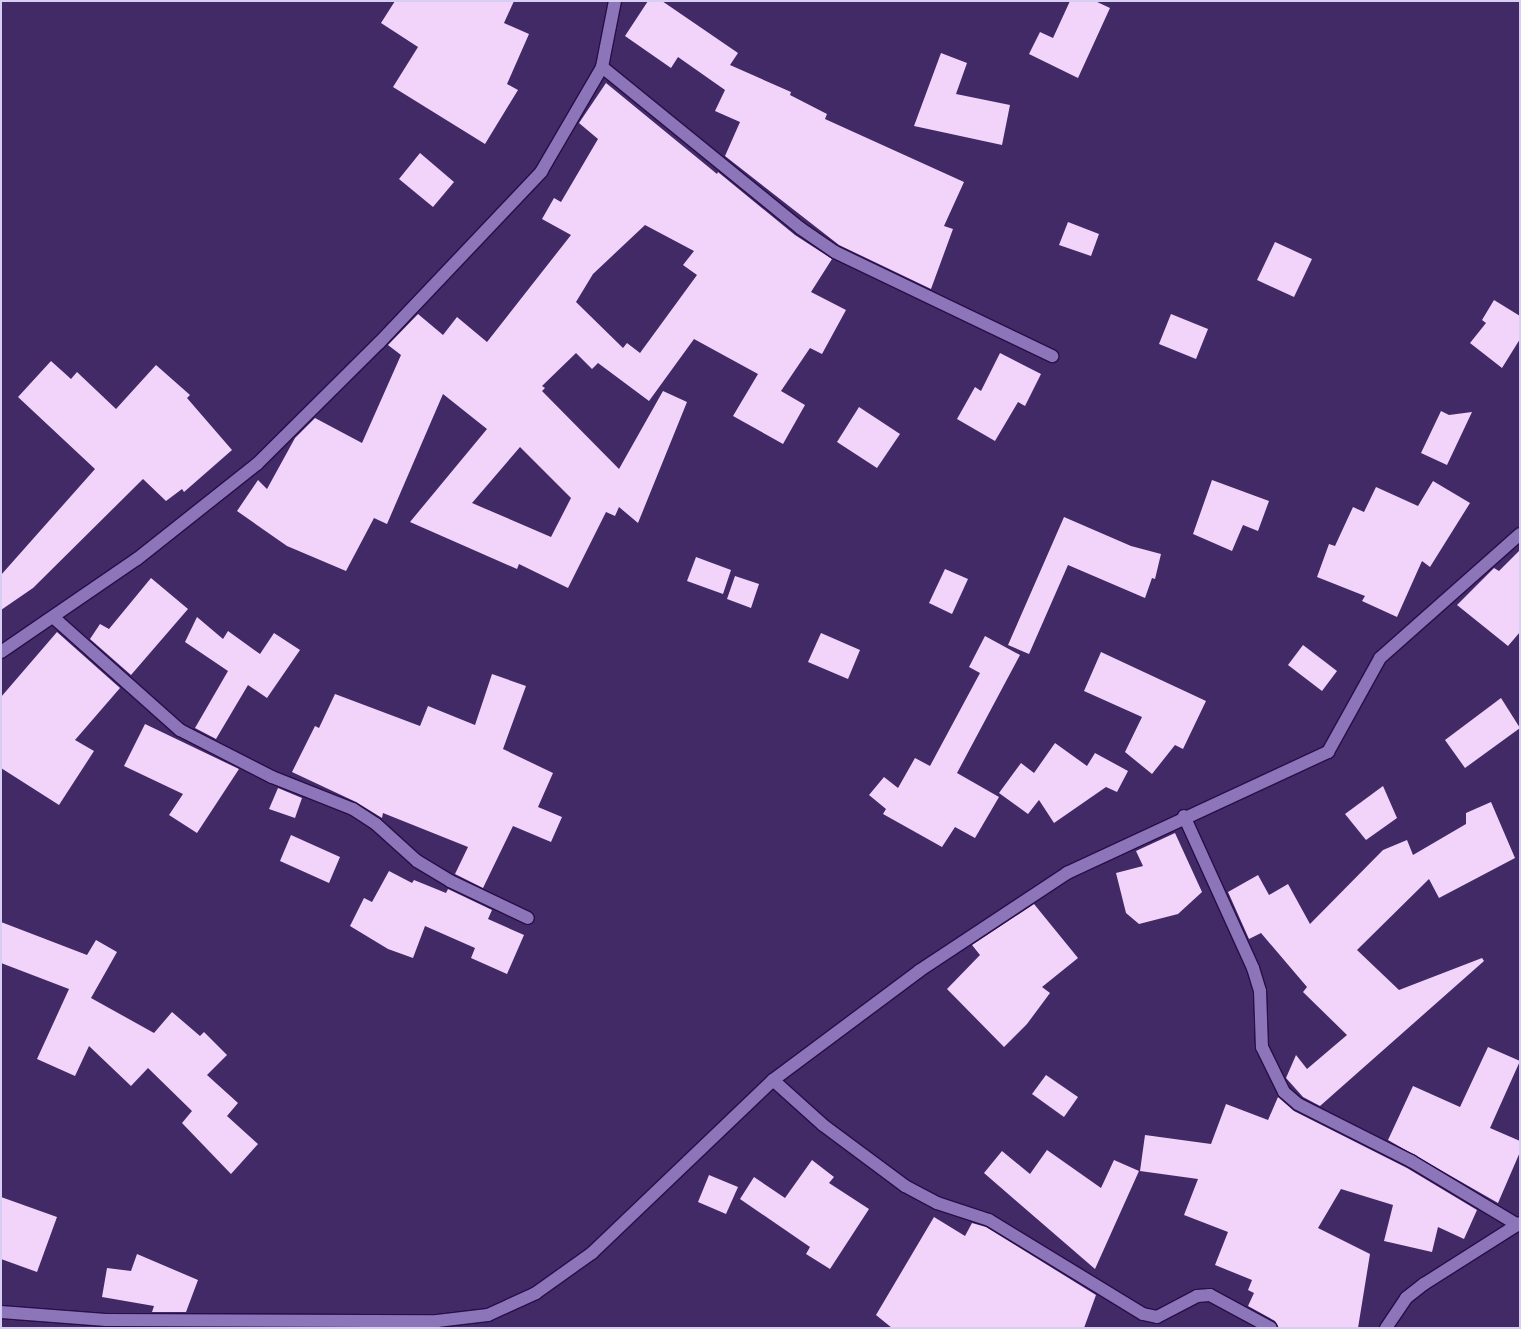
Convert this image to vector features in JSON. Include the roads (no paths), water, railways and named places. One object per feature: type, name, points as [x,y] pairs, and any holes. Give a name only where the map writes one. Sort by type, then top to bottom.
[{"type":"street","points":[[1,652],[136,559],[257,464],[372,350],[541,172],[602,67],[615,1]]},
{"type":"street","points":[[602,67],[800,228],[835,252],[1052,356]]},
{"type":"street","points":[[1,1312],[108,1324],[437,1321],[488,1315],[536,1294],[592,1253],[773,1080],[919,971],[1068,873],[1184,816],[1328,752],[1342,731],[1359,694],[1380,658],[1520,534]]},
{"type":"street","points":[[52,616],[180,730],[272,777],[353,809],[376,824],[417,861],[450,882],[528,918]]},
{"type":"street","points":[[1184,816],[1253,968],[1260,991],[1262,1047],[1284,1092],[1298,1104],[1411,1161],[1519,1224],[1424,1284],[1406,1298],[1386,1328]]},
{"type":"street","points":[[773,1080],[823,1126],[905,1186],[937,1203],[997,1224],[1040,1254],[1143,1314],[1157,1317],[1197,1296],[1210,1295],[1271,1328]]}]
